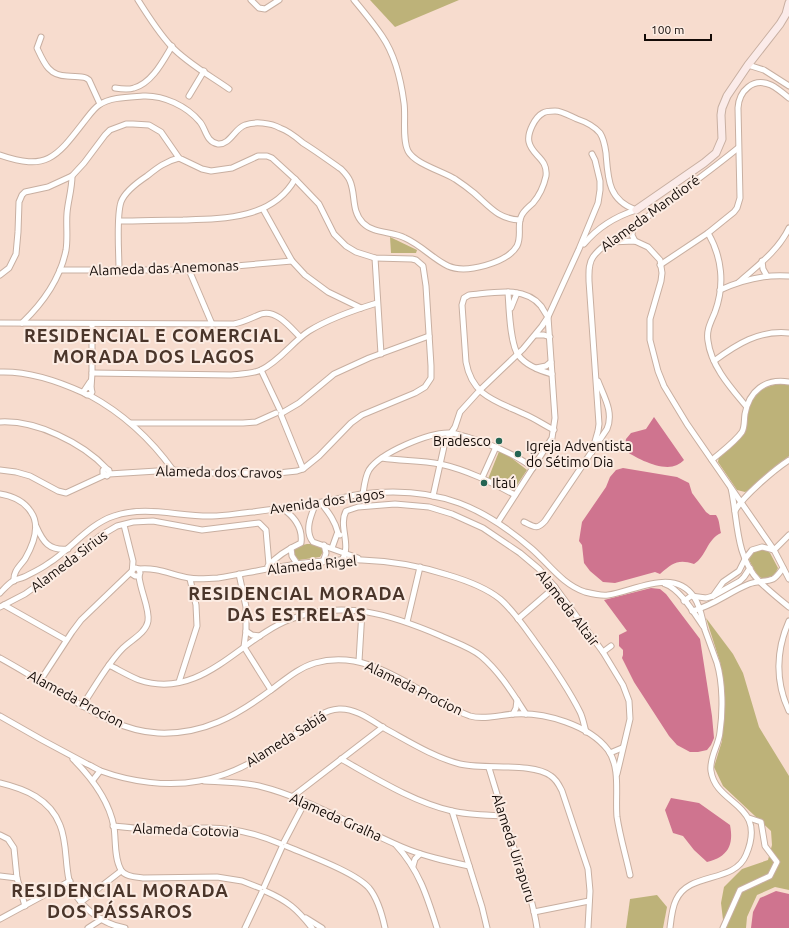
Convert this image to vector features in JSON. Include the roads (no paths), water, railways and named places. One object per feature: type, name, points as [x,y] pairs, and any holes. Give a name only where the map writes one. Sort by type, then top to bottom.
[{"type":"street","points":[[138,0],[162,36],[172,46],[228,89]]},
{"type":"street","points":[[251,0],[259,8],[265,9],[279,0]]},
{"type":"street","points":[[354,0],[383,37],[393,58],[400,84],[405,118],[406,145],[410,154],[424,164],[459,182],[498,214],[512,220],[520,220]]},
{"type":"street","points":[[579,249],[599,228],[613,219],[636,210],[716,153],[722,139],[721,115],[724,102],[748,65],[780,24],[786,14],[789,3]]},
{"type":"street","points":[[40,37],[37,48],[52,72],[56,75],[86,78],[89,80],[100,104]]},
{"type":"street","points":[[115,88],[131,89],[145,82],[161,64],[172,46]]},
{"type":"street","points":[[748,65],[764,70],[789,86]]},
{"type":"street","points":[[189,96],[204,72]]},
{"type":"street","points":[[660,265],[708,233],[737,208],[740,198],[738,102],[741,94],[750,85],[756,83],[768,84],[789,98]]},
{"type":"street","points":[[0,155],[22,162],[38,162],[52,157],[67,144],[100,104],[113,100],[143,96],[166,99],[173,101],[193,115],[202,125],[210,140],[219,144],[225,142],[238,129],[246,124],[265,124],[281,128],[346,174],[352,186],[356,212],[366,225],[376,230],[390,232],[404,237],[419,245],[450,267],[464,268],[498,262],[510,255],[516,248],[520,240],[520,220],[523,213],[536,198],[545,178],[546,168],[544,162],[531,146],[529,139],[532,128],[544,112],[558,111],[585,122],[594,127],[599,133],[604,142],[607,168],[613,192],[620,202],[627,207],[636,210]]},
{"type":"street","points":[[0,275],[9,268],[16,254],[18,202],[22,195],[25,192],[48,187],[72,176],[110,130],[126,124],[149,125],[161,132],[179,158],[194,167],[211,171],[232,168],[254,157],[267,156],[272,158],[295,179],[319,204],[334,234],[356,252],[374,258],[381,354]]},
{"type":"street","name":"Alameda Mandioré","points":[[592,452],[598,431],[589,264],[592,258],[610,242],[633,227],[738,148]]},
{"type":"street","points":[[433,496],[445,442],[455,427],[460,412],[480,390],[536,335],[548,317],[591,222],[598,203],[600,190],[598,171],[592,154]]},
{"type":"street","points":[[728,156],[739,161]]},
{"type":"street","points":[[118,270],[121,201],[125,195],[158,167],[173,159],[179,158]]},
{"type":"street","points":[[22,323],[32,314],[50,291],[60,270],[66,249],[72,176]]},
{"type":"street","points":[[119,222],[232,218],[263,209],[285,193],[295,179]]},
{"type":"street","points":[[263,209],[292,261],[305,275],[328,292],[361,308]]},
{"type":"street","points":[[591,222],[599,228]]},
{"type":"street","points":[[633,227],[632,234],[636,241]]},
{"type":"street","points":[[739,282],[779,245],[789,228]]},
{"type":"street","points":[[708,233],[714,243],[721,275],[718,303],[710,324],[708,336],[709,349],[714,361],[735,394],[746,406]]},
{"type":"street","points":[[610,242],[636,241],[648,247],[660,260],[662,272],[660,288],[650,319],[650,340],[658,371],[664,386],[672,401],[774,550],[789,579]]},
{"type":"street","name":"Alameda dos Cravos","points":[[106,472],[117,473],[173,470],[211,473],[290,473],[303,469],[319,456],[351,423],[362,415],[415,393],[425,387],[431,378],[425,270],[416,260],[406,258],[374,258]]},
{"type":"street","name":"Alameda das Anemonas","points":[[60,270],[189,270],[292,261]]},
{"type":"street","points":[[762,261],[763,269],[767,276]]},
{"type":"street","points":[[189,270],[212,324]]},
{"type":"street","points":[[720,290],[739,282],[767,276],[789,276]]},
{"type":"street","points":[[508,292],[513,343],[517,355],[536,368],[552,374]]},
{"type":"street","points":[[498,522],[549,444],[554,430],[555,418],[548,317],[541,306],[529,296],[508,292],[469,295],[463,301],[462,305],[468,371],[472,379],[480,390],[490,399],[554,430]]},
{"type":"street","points":[[510,311],[517,293]]},
{"type":"street","points":[[92,373],[237,375],[260,370],[275,360],[300,337],[327,322],[377,302]]},
{"type":"street","points":[[541,306],[545,308],[554,304]]},
{"type":"street","points":[[0,324],[234,324],[242,323],[262,314],[272,314],[278,317],[300,337]]},
{"type":"street","points":[[88,391],[92,373],[92,325]]},
{"type":"street","points":[[714,361],[748,339],[772,333],[789,333]]},
{"type":"street","points":[[536,335],[550,337]]},
{"type":"street","points":[[132,423],[256,422],[299,403],[334,374],[429,336]]},
{"type":"street","points":[[513,343],[523,349]]},
{"type":"street","points":[[523,349],[524,361]]},
{"type":"street","points":[[536,368],[546,366],[551,362]]},
{"type":"street","points":[[260,370],[276,403],[303,469]]},
{"type":"street","points":[[0,372],[26,374],[88,391],[132,423],[156,447],[173,470]]},
{"type":"street","name":"Alameda Mandioré","points":[[524,522],[540,527],[605,433],[610,423],[610,411],[596,376]]},
{"type":"street","points":[[712,460],[743,431],[746,406],[750,397],[761,388],[776,382],[789,382]]},
{"type":"street","points":[[597,399],[604,397]]},
{"type":"street","points":[[0,422],[8,421],[29,425],[69,440],[86,451],[100,463],[106,472],[68,493],[63,493],[30,476],[0,470]]},
{"type":"street","points":[[598,431],[605,433]]},
{"type":"street","points":[[363,494],[368,471],[382,458],[398,448],[432,435],[451,433],[496,447],[513,455],[533,468]]},
{"type":"street","points":[[482,478],[496,447]]},
{"type":"street","points":[[382,458],[441,464],[482,478],[515,495]]},
{"type":"street","points":[[735,511],[742,502],[772,473],[789,460]]},
{"type":"street","points":[[730,485],[738,536],[745,559],[759,581],[789,607]]},
{"type":"street","name":"Avenida dos Lagos","points":[[14,580],[20,579],[43,567],[69,549],[99,523],[113,516],[125,513],[141,511],[213,516],[318,503],[363,494],[393,492],[433,496],[460,503],[498,522],[532,549],[562,578],[582,591],[592,594],[608,594],[660,582],[680,585],[693,596],[700,609],[704,628],[718,665],[721,682],[721,731],[713,755],[711,771],[717,785],[749,818],[761,822],[765,846],[777,862],[770,876],[740,890],[724,928]]},
{"type":"street","points":[[0,494],[11,496],[28,506],[42,539],[48,545],[57,549],[69,549]]},
{"type":"street","points":[[313,542],[309,536],[308,529],[318,503],[332,517],[336,524],[338,533],[332,548]]},
{"type":"street","name":"Alameda Altair","points":[[345,537],[343,519],[346,511],[349,509],[395,504],[429,507],[452,514],[483,528],[520,553],[539,569],[555,587],[603,652],[622,685],[629,701],[630,719],[622,748],[616,779]]},
{"type":"street","points":[[282,508],[291,514],[301,530],[301,543]]},
{"type":"street","name":"Alameda Sirius","points":[[2,606],[25,594],[111,529],[124,524],[153,521],[202,530],[259,523],[266,530],[268,544]]},
{"type":"street","points":[[82,706],[120,651],[142,632],[147,624],[148,618],[146,608],[124,524]]},
{"type":"street","points":[[0,593],[14,580],[15,573],[31,547],[36,526]]},
{"type":"street","points":[[338,533],[345,537],[346,554],[342,560]]},
{"type":"street","points":[[774,550],[789,535]]},
{"type":"street","points":[[264,570],[279,555],[301,543],[313,542],[361,560]]},
{"type":"street","points":[[268,544],[271,551],[279,555]]},
{"type":"street","points":[[268,544],[270,563],[276,568]]},
{"type":"street","points":[[323,562],[326,553],[324,546]]},
{"type":"street","points":[[715,595],[723,582],[737,573],[748,554],[756,548],[765,547],[774,550]]},
{"type":"street","points":[[291,548],[292,556],[298,565]]},
{"type":"street","name":"Alameda Rigel","points":[[40,681],[66,640],[87,613],[123,580],[136,572],[150,570],[162,571],[190,578],[218,578],[276,568],[342,560],[389,562],[420,567],[455,577],[490,592],[507,606],[546,656],[562,681],[580,713],[586,732]]},
{"type":"street","points":[[407,622],[420,567]]},
{"type":"street","points":[[684,601],[689,596],[706,598],[715,595],[740,581],[750,568]]},
{"type":"street","points":[[692,611],[700,609],[742,587],[759,581],[771,580],[783,568]]},
{"type":"street","points":[[239,574],[246,607],[244,647],[271,690]]},
{"type":"street","points":[[179,682],[197,626],[196,605],[190,578]]},
{"type":"street","points":[[740,581],[742,587]]},
{"type":"street","name":"Avenida dos Lagos","points":[[660,582],[670,586],[684,601],[704,628]]},
{"type":"street","points":[[518,619],[555,587]]},
{"type":"street","points":[[715,595],[720,599]]},
{"type":"street","points":[[2,606],[66,640]]},
{"type":"street","points":[[110,665],[131,676],[147,682],[179,682],[207,673],[260,636],[291,619],[317,612],[333,610],[362,611],[389,616],[407,622],[475,652],[494,669],[526,714]]},
{"type":"street","points":[[359,661],[362,611]]},
{"type":"street","points":[[789,621],[780,648],[779,669],[782,689],[789,711]]},
{"type":"street","points":[[246,631],[252,635],[260,636]]},
{"type":"street","points":[[603,652],[611,646]]},
{"type":"street","name":"Alameda Procion","points":[[0,658],[112,722],[131,728],[157,733],[174,733],[202,729],[217,724],[230,717],[271,690],[288,676],[304,667],[334,660],[359,661],[380,668],[468,715],[481,717],[526,714],[554,719],[580,728],[599,740],[610,753],[616,779],[617,818],[630,876]]},
{"type":"street","points":[[183,670],[185,675],[191,679]]},
{"type":"street","points":[[513,714],[516,708],[517,700]]},
{"type":"street","name":"Alameda Sabiá","points":[[0,716],[71,757],[100,771],[120,777],[152,782],[172,783],[199,781],[235,770],[266,754],[313,720],[333,710],[347,709],[354,711],[432,754],[447,760],[461,764],[489,768],[535,770],[552,776],[558,782],[562,791],[584,858],[589,880],[589,901]]},
{"type":"street","points":[[292,797],[383,727]]},
{"type":"street","points":[[610,753],[622,748]]},
{"type":"street","points":[[71,757],[93,780],[107,806],[113,826],[118,863],[121,871],[133,877],[143,878],[223,878],[242,881],[282,898],[302,915],[322,928]]},
{"type":"street","points":[[341,759],[431,805],[452,811],[477,815],[504,816]]},
{"type":"street","name":"Alameda Uirapuru","points":[[489,768],[534,912],[537,928]]},
{"type":"street","points":[[235,770],[235,783]]},
{"type":"street","points":[[93,780],[100,771]]},
{"type":"street","name":"Alameda Gralha","points":[[199,781],[259,786],[305,802],[420,854],[446,862],[469,866]]},
{"type":"street","points":[[0,783],[23,789],[34,795],[53,812],[63,833],[70,881],[81,902],[88,910],[102,919],[114,925],[125,928]]},
{"type":"street","points":[[245,928],[305,802]]},
{"type":"street","points":[[452,811],[482,907],[487,928]]},
{"type":"street","points":[[670,928],[674,903],[682,891],[688,887],[735,869],[743,862],[751,833],[749,818]]},
{"type":"street","name":"Alameda Cotovia","points":[[113,826],[150,830],[203,828],[229,829],[259,835],[347,873],[364,884],[372,893],[377,902],[385,928]]},
{"type":"street","points":[[0,835],[8,839],[14,848],[17,878],[25,906]]},
{"type":"street","points":[[395,844],[413,866],[430,906],[437,928]]},
{"type":"street","points":[[413,866],[415,859],[420,854]]},
{"type":"street","points":[[81,902],[121,871]]},
{"type":"street","points":[[0,876],[17,878]]},
{"type":"street","points":[[0,919],[70,881]]},
{"type":"street","points":[[534,912],[589,901],[588,928]]},
{"type":"street","points":[[302,915],[312,928]]},
{"type":"street","points":[[88,928],[102,919]]},
{"type":"place","name":"Bradesco","points":[[499,441]]},
{"type":"place","name":"Igreja Adventista do Sétimo Dia","points":[[518,454]]},
{"type":"place","name":"Itaú","points":[[484,483]]},
{"type":"district","name":"RESIDENCIAL E COMERCIAL MORADA DOS LAGOS","points":[[154,346]]},
{"type":"district","name":"RESIDENCIAL MORADA DAS ESTRELAS","points":[[297,604]]},
{"type":"district","name":"RESIDENCIAL MORADA DOS PÁSSAROS","points":[[120,901]]}]
